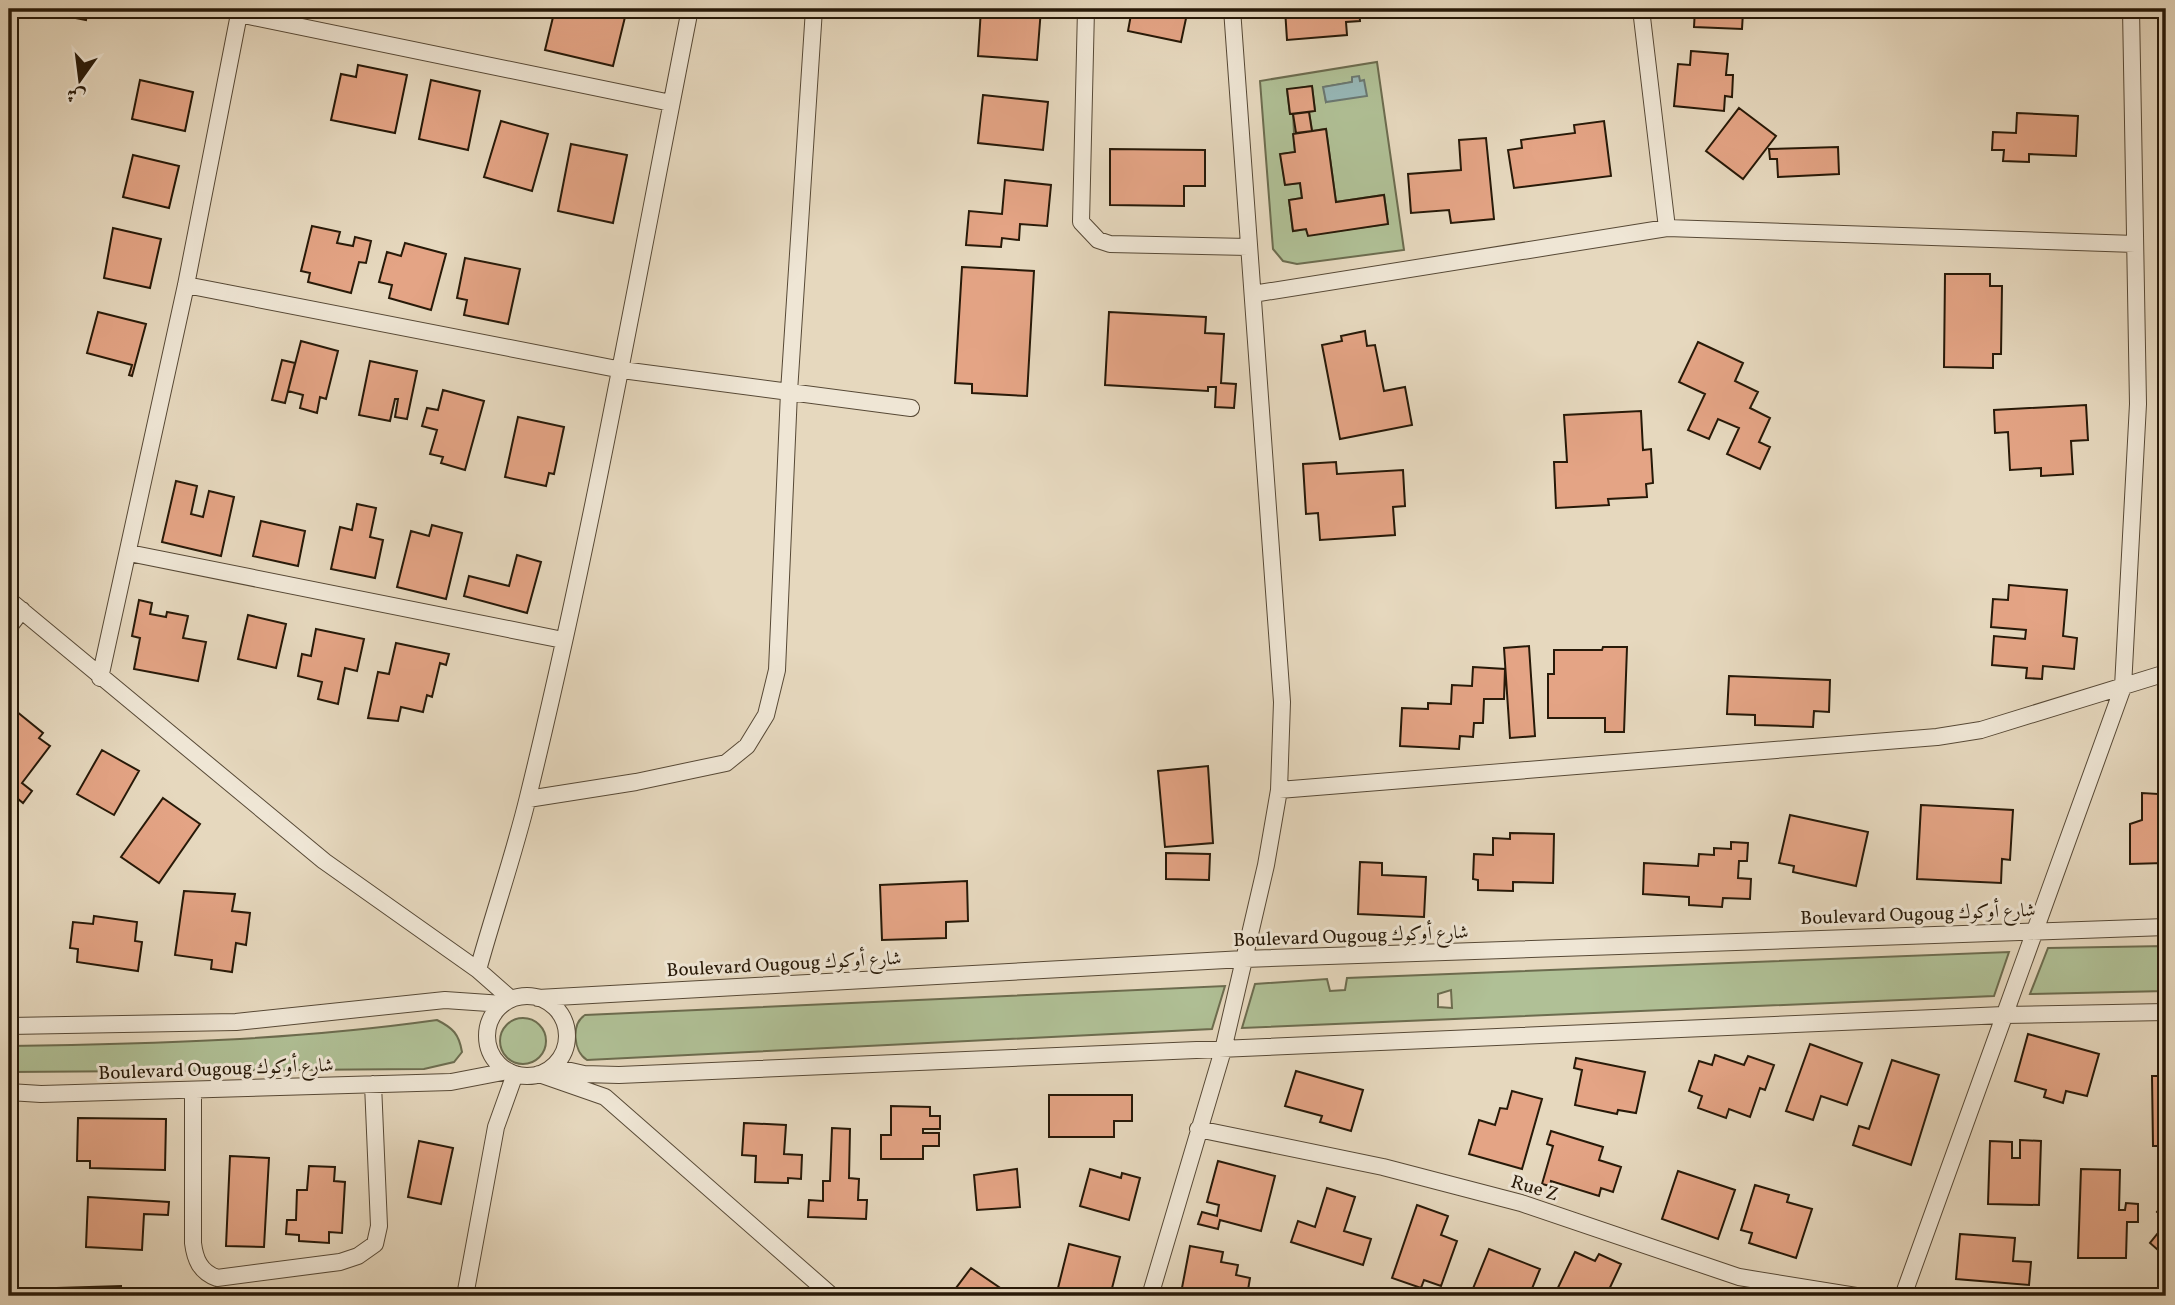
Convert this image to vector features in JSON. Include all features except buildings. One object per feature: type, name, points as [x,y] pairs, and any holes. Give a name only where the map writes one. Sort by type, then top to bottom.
[{"type":"street","points":[[478,970],[528,799],[622,370],[691,9]]},
{"type":"street","points":[[528,799],[636,782],[726,763],[747,746],[766,715],[778,670],[789,392],[814,9]]},
{"type":"street","points":[[1086,9],[1081,222],[1088,232],[1110,244],[1248,247]]},
{"type":"street","points":[[1150,1296],[1223,1050],[1266,865],[1279,790],[1282,702],[1232,9]]},
{"type":"street","points":[[1641,9],[1667,229]]},
{"type":"street","points":[[1903,1296],[2123,687],[2138,404],[2130,9]]},
{"type":"street","points":[[100,678],[186,285],[240,11],[671,103]]},
{"type":"street","points":[[1253,295],[1667,229],[2135,244]]},
{"type":"street","points":[[186,285],[622,370],[911,408]]},
{"type":"street","points":[[129,553],[563,640]]},
{"type":"street","points":[[9,627],[15,605],[324,861],[478,970],[507,1002]]},
{"type":"street","points":[[1279,790],[1937,737],[1981,730],[2166,673]]},
{"type":"street","name":"Boulevard Ougoug شارع أوكوك","points":[[538,998],[1244,960],[2166,926]]},
{"type":"street","points":[[9,1026],[236,1022],[445,1000],[507,1002],[538,998],[556,1009],[566,1028],[565,1049],[546,1070]]},
{"type":"street","points":[[507,1002],[491,1019],[487,1039],[493,1057],[512,1072],[546,1070],[619,1075],[2004,1015],[2166,1012]]},
{"type":"street","points":[[546,1070],[605,1097],[832,1296]]},
{"type":"street","points":[[465,1296],[496,1127],[512,1072]]},
{"type":"street","name":"Boulevard Ougoug شارع أوكوك","points":[[9,1091],[41,1094],[192,1091],[451,1082],[512,1072]]},
{"type":"street","points":[[192,1091],[192,1243],[199,1264],[207,1275],[217,1278],[340,1262],[358,1256],[375,1244],[379,1226],[373,1084]]},
{"type":"street","name":"Rue Z","points":[[1198,1129],[1383,1167],[1521,1203],[1739,1277],[1856,1296]]},
{"type":"green space","points":[[1377,62],[1404,250],[1297,264],[1283,261],[1273,249],[1260,81]],"holes":[[[1353,82],[1326,102],[1324,87]],[[1312,86],[1315,111],[1309,112],[1312,131],[1326,129],[1336,202],[1384,195],[1388,224],[1308,235],[1306,229],[1293,231],[1289,200],[1302,198],[1300,183],[1285,185],[1281,154],[1295,152],[1293,114],[1290,114],[1287,90]]]},
{"type":"green space","points":[[2166,946],[2166,991],[2030,994],[2048,948]]},
{"type":"green space","points":[[2009,952],[1994,996],[1242,1028],[1255,984],[1327,979],[1330,991],[1345,990],[1347,978]],"holes":[[[1451,990],[1452,1008],[1438,1007],[1438,994]]]},
{"type":"green space","points":[[1225,986],[1212,1029],[587,1060],[579,1050],[576,1038],[577,1025],[585,1015]]},
{"type":"green space","points":[[523,1018],[540,1024],[546,1041],[540,1058],[523,1064],[506,1058],[500,1041],[506,1024]]},
{"type":"green space","points":[[437,1020],[454,1032],[462,1052],[454,1062],[424,1069],[9,1072],[9,1046],[224,1040]]},
{"type":"water","points":[[1359,76],[1360,81],[1364,80],[1367,96],[1326,102],[1323,87],[1352,82],[1352,77]]}]
